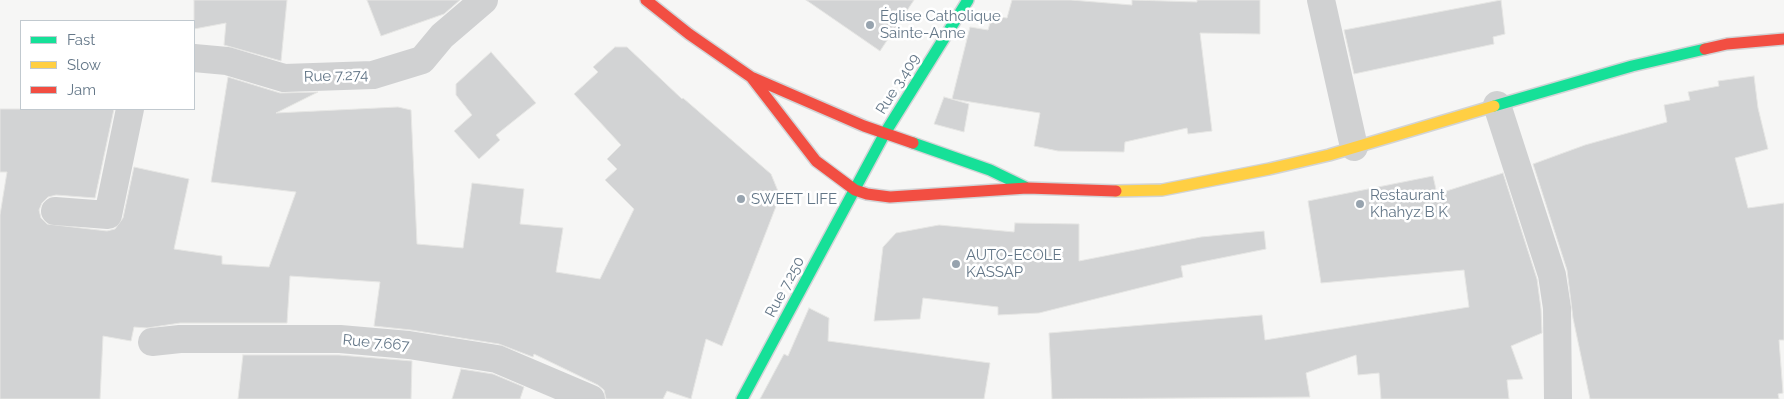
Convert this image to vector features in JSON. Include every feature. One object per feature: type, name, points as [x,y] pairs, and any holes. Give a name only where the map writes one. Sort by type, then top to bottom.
[{"type":"main road","points":[[646,0],[689,34],[751,77],[885,133],[990,170],[1027,188]]},
{"type":"main road","name":"Rue 3.409","points":[[855,190],[885,133],[968,0]]},
{"type":"main road","points":[[751,77],[816,161],[855,190],[890,197],[1027,188],[1072,191],[1162,190],[1269,169],[1354,147],[1651,62],[1727,44],[1784,39]]},
{"type":"main road","name":"Rue 7.250","points":[[742,399],[855,190]]},
{"type":"street","name":"Rue 7.274","points":[[195,58],[227,61],[284,78],[373,75],[422,60],[442,36],[484,0]]},
{"type":"street","points":[[1321,0],[1354,147]]},
{"type":"street","points":[[1498,105],[1552,275],[1557,308],[1558,399]]},
{"type":"street","points":[[55,211],[108,215],[130,110]]},
{"type":"street","name":"Rue 7.667","points":[[152,342],[180,339],[340,338],[409,345],[498,359],[591,399]]},
{"type":"building","points":[[194,0],[287,0],[281,61],[224,45],[226,23],[195,29]]},
{"type":"building","points":[[367,0],[460,0],[444,14],[381,36]]},
{"type":"building","name":"Église Catholique Sainte-Anne","points":[[806,0],[914,0],[880,51]]},
{"type":"building","points":[[1012,0],[1071,0],[1132,5],[1132,0],[1197,2],[1197,0],[1260,0],[1260,34],[1200,33],[1212,131],[1188,134],[1187,128],[1125,142],[1124,152],[1058,151],[1034,146],[1040,113],[952,99],[970,27],[988,30],[992,16],[1007,18]]},
{"type":"building","points":[[1501,0],[1505,34],[1493,37],[1494,44],[1354,74],[1344,30]]},
{"type":"building","points":[[615,47],[627,47],[682,99],[771,174],[780,196],[722,346],[706,339],[691,399],[667,391],[663,399],[606,399],[604,390],[598,385],[534,354],[533,357],[499,344],[374,326],[380,282],[290,276],[287,323],[180,323],[147,328],[134,327],[131,341],[103,336],[100,399],[0,399],[0,215],[7,172],[0,172],[0,109],[114,110],[95,198],[56,195],[48,197],[42,203],[39,210],[41,218],[47,224],[107,231],[115,229],[123,218],[134,167],[189,179],[174,249],[222,256],[222,264],[269,267],[296,192],[211,182],[228,77],[280,93],[318,92],[276,113],[398,107],[411,110],[417,244],[463,248],[472,183],[524,189],[520,224],[563,228],[556,272],[600,279],[634,209],[605,180],[617,169],[607,159],[621,145],[574,94],[598,72],[593,67]]},
{"type":"building","points":[[491,52],[536,103],[496,135],[500,140],[479,159],[454,131],[472,115],[456,95],[456,84]]},
{"type":"building","points":[[1754,76],[1758,108],[1768,149],[1735,158],[1748,208],[1784,203],[1784,340],[1779,340],[1783,393],[1778,394],[1779,399],[1590,399],[1573,318],[1567,270],[1533,164],[1585,145],[1667,122],[1664,105],[1690,100],[1688,92],[1719,86],[1718,81]]},
{"type":"building","points":[[944,97],[969,104],[964,132],[934,124]]},
{"type":"building","points":[[1503,173],[1537,279],[1542,333],[1511,346],[1523,379],[1507,380],[1509,399],[1381,399],[1379,373],[1358,375],[1356,355],[1306,373],[1310,397],[1052,399],[1049,333],[1262,315],[1265,340],[1469,307],[1464,270],[1321,283],[1308,201],[1433,176],[1437,194]]},
{"type":"building","points":[[1015,223],[1079,224],[1079,261],[1201,237],[1264,231],[1266,249],[1181,266],[1183,277],[1039,313],[998,315],[998,307],[923,298],[920,319],[874,321],[883,247],[896,233],[939,225],[1014,232]]},
{"type":"building","points":[[809,308],[829,318],[828,341],[990,363],[984,399],[760,399],[784,354],[788,356]]},
{"type":"building","points":[[243,355],[339,355],[412,361],[411,399],[238,399]]},
{"type":"building","points":[[461,369],[493,374],[524,387],[520,399],[452,399]]},
{"type":"traffic: fast","points":[[742,399],[885,133],[968,0]]},
{"type":"traffic: fast","points":[[1494,106],[1632,66],[1705,49]]},
{"type":"traffic: fast","points":[[913,143],[990,170],[1025,187]]},
{"type":"traffic: slow","points":[[1116,191],[1162,190],[1269,169],[1329,155],[1494,106]]},
{"type":"traffic: jam","points":[[646,0],[689,34],[751,77],[864,126],[913,143]]},
{"type":"traffic: jam","points":[[1705,49],[1727,44],[1784,39]]},
{"type":"traffic: jam","points":[[751,77],[816,161],[855,190],[867,194],[890,197],[1027,188],[1116,191]]},
{"type":"place","name":"Église Catholique Sainte-Anne","points":[[870,25]]},
{"type":"place","name":"SWEET LIFE","points":[[741,199]]},
{"type":"place","name":"Restaurant Khahyz B K","points":[[1360,204]]},
{"type":"place","name":"AUTO-ECOLE KASSAP","points":[[956,264]]}]
